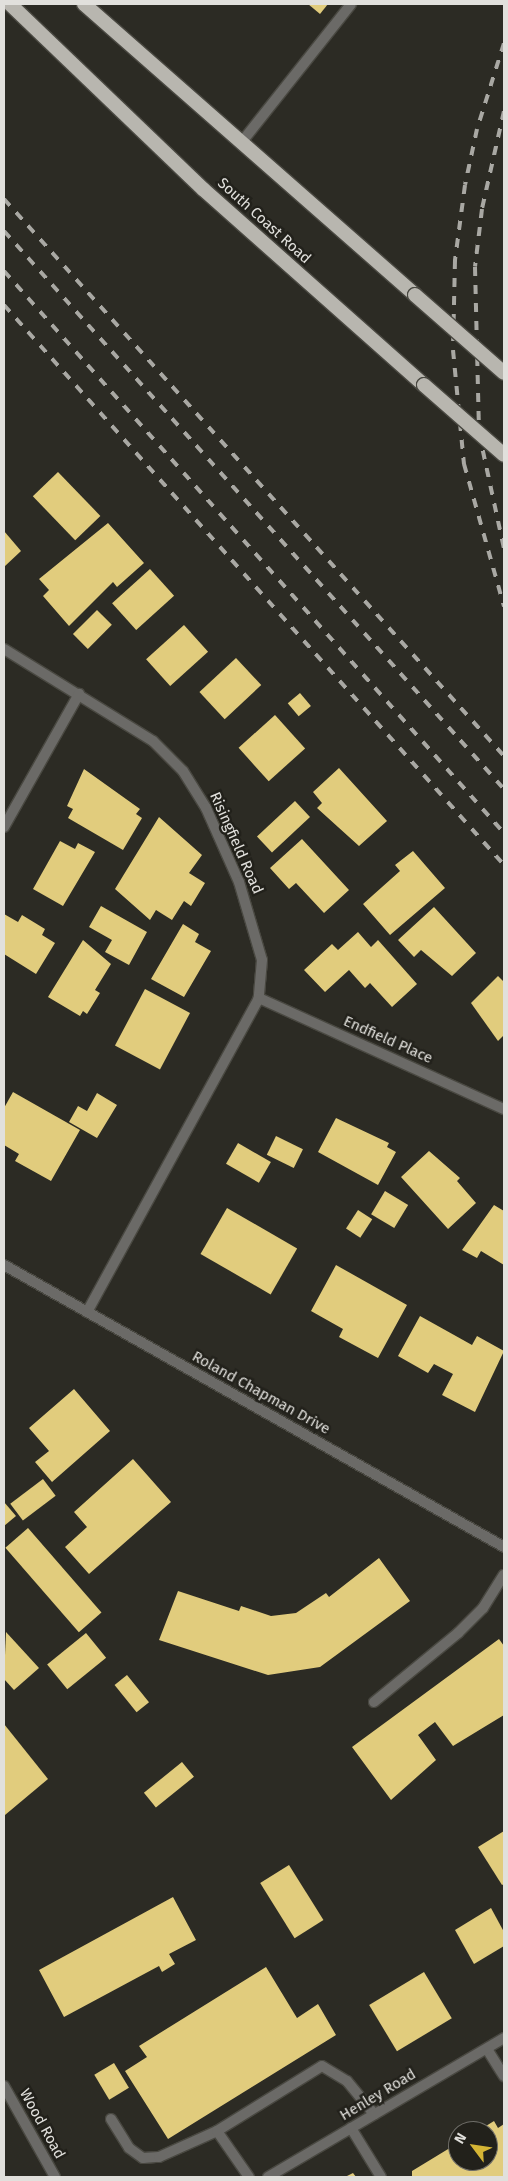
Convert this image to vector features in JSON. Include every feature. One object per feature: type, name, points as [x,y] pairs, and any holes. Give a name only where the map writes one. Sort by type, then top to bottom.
[{"type":"highway","name":"South Coast Road","points":[[10,4],[203,189],[504,455]]},
{"type":"highway","points":[[84,4],[504,373]]},
{"type":"street","points":[[241,143],[351,4]]},
{"type":"street","name":"Risingfield Road","points":[[4,649],[153,741],[183,771],[206,808],[254,921],[262,960],[259,998]]},
{"type":"street","points":[[4,828],[79,694]]},
{"type":"street","points":[[87,1312],[259,998]]},
{"type":"street","name":"Endfield Place","points":[[259,998],[504,1109]]},
{"type":"street","name":"Roland Chapman Drive","points":[[4,1265],[504,1547]]},
{"type":"street","points":[[374,1702],[458,1634],[483,1608],[504,1575]]},
{"type":"street","name":"Henley Road","points":[[268,2177],[504,2038]]},
{"type":"street","points":[[487,2049],[504,2076]]},
{"type":"street","points":[[111,2120],[129,2148],[143,2158],[158,2157],[217,2131],[322,2066],[347,2081],[374,2114]]},
{"type":"street","name":"Wood Road","points":[[4,2086],[54,2177]]},
{"type":"street","points":[[351,2128],[381,2177]]},
{"type":"street","points":[[217,2131],[250,2177]]},
{"type":"building","points":[[308,4],[328,4],[320,14]]},
{"type":"building","points":[[58,472],[100,516],[75,540],[33,496]]},
{"type":"building","points":[[108,523],[144,563],[117,587],[113,582],[69,626],[43,596],[49,590],[39,579]]},
{"type":"building","points":[[4,531],[21,551],[4,567]]},
{"type":"building","points":[[150,569],[174,596],[136,630],[112,603]]},
{"type":"building","points":[[97,610],[112,625],[88,649],[73,634]]},
{"type":"building","points":[[184,625],[208,652],[170,686],[146,659]]},
{"type":"building","points":[[236,658],[261,685],[225,719],[199,692]]},
{"type":"building","points":[[300,693],[311,706],[299,716],[288,703]]},
{"type":"building","points":[[275,715],[305,748],[269,781],[239,748]]},
{"type":"building","points":[[339,768],[387,821],[359,846],[317,808],[322,803],[313,792]]},
{"type":"building","points":[[84,769],[140,809],[136,814],[142,818],[123,850],[68,818],[73,809],[67,806]]},
{"type":"building","points":[[295,801],[310,817],[272,853],[257,836]]},
{"type":"building","points":[[159,817],[202,855],[189,873],[205,883],[191,906],[184,901],[172,920],[156,910],[150,920],[115,889]]},
{"type":"building","points":[[302,839],[349,890],[324,913],[296,883],[289,889],[270,868]]},
{"type":"building","points":[[60,841],[75,849],[78,843],[95,852],[63,906],[33,889]]},
{"type":"building","points":[[413,851],[445,888],[390,935],[363,904],[400,871],[395,865]]},
{"type":"building","points":[[101,906],[147,932],[129,965],[105,952],[112,940],[89,927]]},
{"type":"building","points":[[434,907],[476,953],[452,976],[421,950],[414,957],[398,940]]},
{"type":"building","points":[[4,914],[18,922],[22,915],[45,929],[42,935],[55,943],[36,974],[4,954]]},
{"type":"building","points":[[183,924],[199,934],[195,942],[211,951],[184,997],[151,979]]},
{"type":"building","points":[[358,932],[371,947],[378,940],[417,984],[392,1007],[370,983],[365,988],[349,970],[325,992],[304,970],[332,944],[338,950]]},
{"type":"building","points":[[83,940],[111,964],[95,990],[100,993],[87,1014],[83,1011],[80,1016],[48,997]]},
{"type":"building","points":[[498,976],[504,982],[504,1035],[498,1041],[471,1003]]},
{"type":"building","points":[[145,989],[190,1013],[160,1069],[115,1046]]},
{"type":"building","points":[[13,1092],[80,1130],[51,1181],[15,1161],[19,1154],[4,1145],[4,1108]]},
{"type":"building","points":[[97,1093],[117,1105],[97,1138],[69,1122],[78,1106],[87,1111]]},
{"type":"building","points":[[336,1118],[389,1143],[387,1147],[396,1152],[378,1185],[318,1152]]},
{"type":"building","points":[[276,1136],[303,1149],[294,1168],[267,1155]]},
{"type":"building","points":[[238,1143],[271,1162],[259,1183],[226,1164]]},
{"type":"building","points":[[429,1151],[460,1178],[457,1181],[476,1203],[448,1229],[401,1177]]},
{"type":"building","points":[[385,1191],[408,1205],[394,1228],[371,1214]]},
{"type":"building","points":[[494,1205],[504,1211],[504,1265],[481,1251],[477,1258],[462,1250]]},
{"type":"building","points":[[227,1208],[297,1248],[271,1294],[200,1254]]},
{"type":"building","points":[[358,1210],[372,1219],[360,1238],[346,1228]]},
{"type":"building","points":[[336,1265],[407,1305],[378,1358],[339,1337],[343,1329],[311,1311]]},
{"type":"building","points":[[420,1316],[472,1345],[477,1336],[504,1351],[475,1412],[442,1395],[453,1374],[434,1364],[428,1373],[398,1356]]},
{"type":"building","points":[[74,1389],[110,1431],[52,1482],[35,1462],[49,1451],[29,1428]]},
{"type":"building","points":[[133,1459],[171,1502],[89,1574],[65,1547],[87,1527],[74,1512]]},
{"type":"building","points":[[43,1479],[56,1496],[23,1520],[10,1504]]},
{"type":"building","points":[[4,1502],[16,1516],[4,1526]]},
{"type":"building","points":[[28,1528],[101,1613],[79,1632],[5,1548]]},
{"type":"building","points":[[379,1558],[410,1601],[320,1667],[268,1675],[159,1640],[178,1591],[239,1611],[241,1606],[271,1616],[296,1613],[326,1593],[329,1597]]},
{"type":"building","points":[[6,1632],[39,1668],[14,1690],[4,1679]]},
{"type":"building","points":[[86,1633],[106,1658],[67,1689],[47,1664]]},
{"type":"building","points":[[499,1639],[504,1646],[504,1715],[453,1746],[435,1722],[418,1735],[436,1760],[391,1800],[352,1747]]},
{"type":"building","points":[[127,1675],[149,1702],[137,1712],[115,1685]]},
{"type":"building","points":[[4,1724],[48,1779],[5,1815],[4,1814]]},
{"type":"building","points":[[182,1762],[194,1777],[156,1808],[144,1793]]},
{"type":"building","points":[[504,1831],[504,1884],[502,1885],[478,1847]]},
{"type":"building","points":[[289,1865],[323,1920],[295,1938],[260,1883]]},
{"type":"building","points":[[173,1897],[196,1940],[169,1954],[175,1964],[162,1972],[159,1966],[64,2017],[39,1970]]},
{"type":"building","points":[[491,1908],[504,1932],[504,1946],[474,1964],[455,1930]]},
{"type":"building","points":[[266,1967],[297,2018],[318,2004],[336,2035],[168,2139],[125,2071],[147,2057],[139,2046]]},
{"type":"building","points":[[424,1972],[452,2018],[397,2051],[369,2005]]},
{"type":"building","points":[[114,2063],[129,2088],[109,2100],[94,2075]]},
{"type":"building","points":[[504,2124],[504,2177],[412,2177],[412,2171],[448,2149],[448,2171],[498,2171],[498,2128]]},
{"type":"building","points":[[353,2173],[356,2177],[345,2177]]},
{"type":"railway","points":[[504,43],[477,129],[465,185],[455,260],[453,350],[464,464],[504,606]]},
{"type":"railway","points":[[504,111],[482,209],[475,267],[479,433],[504,549]]},
{"type":"railway","points":[[4,199],[504,756]]},
{"type":"railway","points":[[4,231],[504,789]]},
{"type":"railway","points":[[4,271],[504,833]]},
{"type":"railway","points":[[4,305],[504,865]]}]
